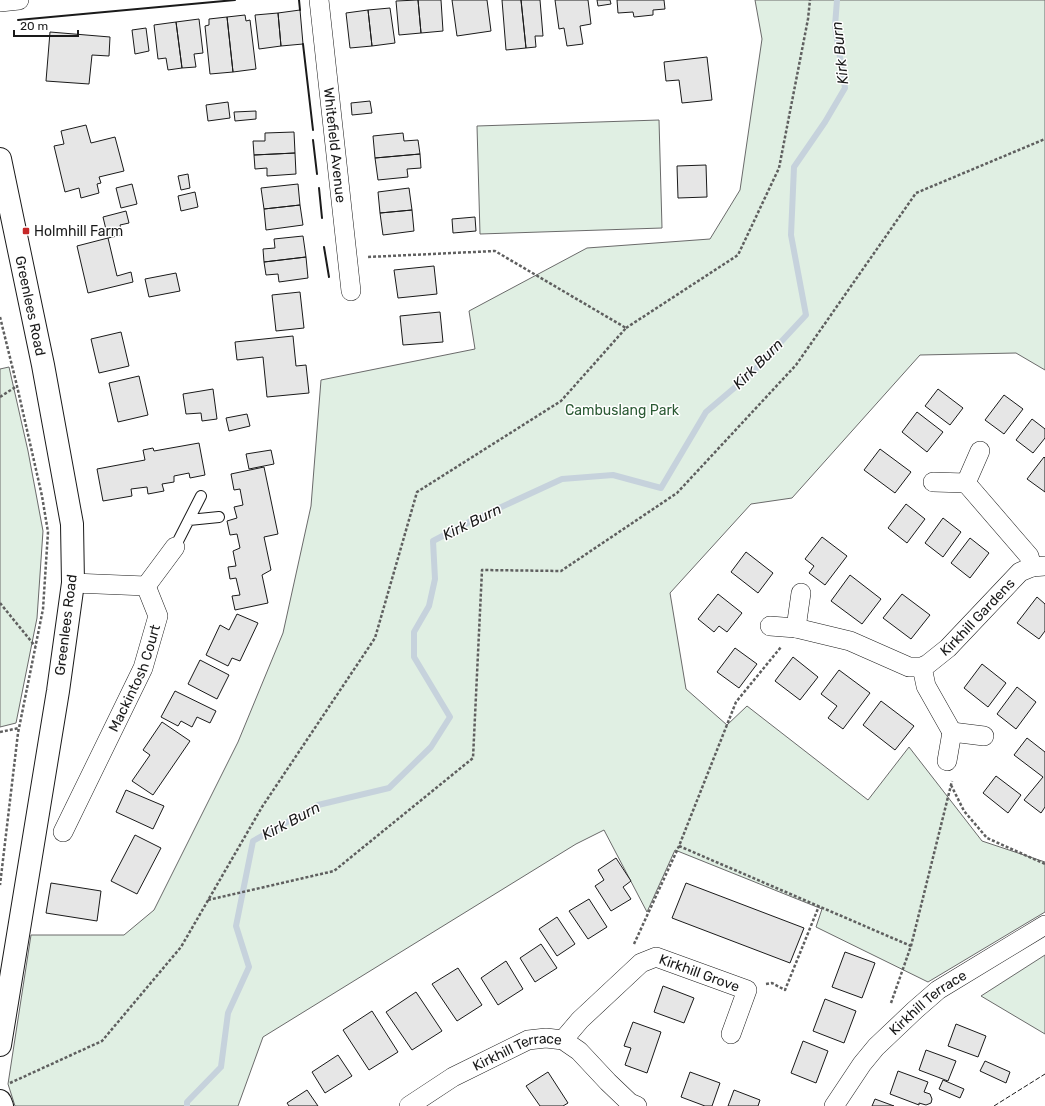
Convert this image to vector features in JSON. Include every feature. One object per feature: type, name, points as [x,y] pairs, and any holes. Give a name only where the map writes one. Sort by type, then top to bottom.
[{"type":"main road","name":"Greenlees Road","points":[[0,159],[42,365],[72,524],[73,583],[58,692],[0,1045]]},
{"type":"main road","points":[[2,1106],[4,1092]]},
{"type":"street","points":[[0,2],[19,0]]},
{"type":"street","name":"Whitefield Avenue","points":[[319,0],[351,290]]},
{"type":"street","points":[[933,482],[966,483],[980,451]]},
{"type":"street","name":"Kirkhill Gardens","points":[[966,483],[1028,556],[1039,566]]},
{"type":"street","points":[[73,583],[146,586],[175,547]]},
{"type":"street","name":"Kirkhill Gardens","points":[[922,667],[948,648],[1020,572],[1039,566]]},
{"type":"street","name":"Mackintosh Court","points":[[63,832],[143,668],[158,616],[146,586]]},
{"type":"street","points":[[796,628],[801,593]]},
{"type":"street","points":[[770,626],[796,628],[850,641],[909,668],[922,667],[926,686],[952,732],[947,761]]},
{"type":"street","points":[[952,732],[984,736]]},
{"type":"street","name":"Kirkhill Terrace","points":[[834,1106],[862,1064],[876,1047],[938,990],[1045,925]]},
{"type":"street","name":"Kirkhill Grove","points":[[563,1040],[580,1020],[641,963],[656,957],[747,990],[731,1034]]},
{"type":"street","name":"Kirkhill Terrace","points":[[409,1106],[453,1077],[528,1040],[546,1038],[563,1040],[579,1051],[630,1103],[637,1106]]},
{"type":"lane","points":[[175,547],[201,496]]},
{"type":"lane","points":[[189,520],[219,517]]},
{"type":"path","points":[[4,1092],[102,1041],[180,947],[262,807],[375,638],[417,492],[561,401],[626,328],[738,255],[779,168],[808,19],[810,0]]},
{"type":"path","points":[[207,900],[334,871],[474,758],[482,570],[561,571],[677,493],[796,365],[916,193],[1045,139]]},
{"type":"path","points":[[347,258],[495,251],[626,328]]},
{"type":"path","points":[[0,316],[42,496],[48,532],[43,609],[19,728],[0,886]]},
{"type":"path","points":[[0,397],[17,386]]},
{"type":"path","points":[[0,603],[35,646]]},
{"type":"path","points":[[641,963],[634,945],[679,846],[736,702],[796,628]]},
{"type":"path","points":[[0,732],[19,728]]},
{"type":"path","points":[[891,1004],[911,946],[950,784],[956,768],[947,761]]},
{"type":"path","points":[[950,784],[964,811],[987,838],[1045,864]]},
{"type":"path","points":[[679,846],[911,946]]},
{"type":"path","points":[[747,990],[772,983],[785,990],[819,906]]},
{"type":"green space","name":"Cambuslang Park","points":[[755,0],[1045,0],[1045,370],[1016,353],[920,355],[792,498],[751,504],[670,593],[686,689],[727,725],[747,706],[868,800],[909,747],[982,841],[1045,862],[1045,912],[928,982],[816,927],[822,909],[675,850],[647,912],[604,830],[576,844],[263,1037],[238,1106],[15,1106],[8,1084],[31,935],[124,935],[154,910],[238,742],[283,633],[311,506],[321,380],[475,349],[469,311],[587,248],[710,239],[740,190],[762,39]]},
{"type":"green space","points":[[659,120],[662,228],[480,234],[477,126]]},
{"type":"green space","points":[[9,367],[28,451],[43,531],[37,618],[16,723],[0,727],[0,369]]},
{"type":"green space","points":[[1045,955],[1045,1034],[981,996]]},
{"type":"building","points":[[418,0],[441,0],[443,31],[421,33]]},
{"type":"building","points":[[418,0],[421,33],[399,35],[396,1]]},
{"type":"building","points":[[452,0],[487,0],[491,31],[457,36]]},
{"type":"building","points":[[502,0],[521,0],[526,48],[506,50]]},
{"type":"building","points":[[521,0],[540,0],[543,36],[535,36],[536,47],[526,48]]},
{"type":"building","points":[[555,0],[588,0],[591,24],[580,26],[583,44],[567,46],[564,28],[559,29]]},
{"type":"building","points":[[597,0],[610,0],[611,4],[598,6]]},
{"type":"building","points":[[617,0],[664,0],[665,9],[653,10],[653,15],[634,17],[633,12],[618,13]]},
{"type":"building","points":[[390,8],[395,43],[372,46],[368,10]]},
{"type":"building","points":[[300,10],[303,44],[281,46],[278,13]]},
{"type":"building","points":[[368,10],[372,46],[350,48],[346,13]]},
{"type":"building","points":[[278,13],[281,46],[259,49],[255,15]]},
{"type":"building","points":[[245,15],[246,21],[250,20],[256,69],[233,72],[227,17]]},
{"type":"building","points":[[227,17],[233,72],[210,74],[205,26],[209,25],[209,19]]},
{"type":"building","points":[[199,19],[203,53],[194,54],[196,67],[182,68],[176,22]]},
{"type":"building","points":[[176,22],[182,68],[168,70],[166,58],[158,59],[154,25]]},
{"type":"building","points":[[146,28],[149,51],[135,54],[132,30]]},
{"type":"building","points":[[50,32],[110,37],[109,56],[92,55],[89,84],[46,81]]},
{"type":"building","points":[[707,57],[712,100],[682,103],[679,80],[666,81],[664,62]]},
{"type":"building","points":[[370,101],[372,113],[352,115],[351,103]]},
{"type":"building","points":[[228,102],[230,118],[208,121],[206,105]]},
{"type":"building","points":[[256,111],[256,119],[235,121],[234,112]]},
{"type":"building","points":[[86,125],[91,143],[115,137],[124,171],[99,177],[101,183],[97,184],[99,193],[81,198],[79,188],[65,192],[54,146],[64,144],[61,131]]},
{"type":"building","points":[[294,132],[295,153],[254,155],[253,141],[265,141],[265,133]]},
{"type":"building","points":[[403,133],[404,141],[418,140],[420,154],[375,158],[373,136]]},
{"type":"building","points":[[295,153],[296,174],[267,176],[267,168],[255,169],[254,155]]},
{"type":"building","points":[[420,154],[421,168],[407,169],[408,177],[378,180],[375,158]]},
{"type":"building","points":[[706,165],[707,197],[678,198],[677,166]]},
{"type":"building","points":[[188,174],[190,188],[181,190],[178,176]]},
{"type":"building","points":[[132,184],[137,204],[121,208],[116,188]]},
{"type":"building","points":[[298,184],[300,205],[264,209],[261,188]]},
{"type":"building","points":[[409,188],[412,210],[380,213],[378,192]]},
{"type":"building","points":[[195,192],[198,207],[181,211],[178,196]]},
{"type":"building","points":[[300,205],[303,225],[266,230],[264,209]]},
{"type":"building","points":[[412,210],[414,231],[383,235],[380,213]]},
{"type":"building","points":[[126,211],[129,223],[120,225],[122,235],[108,238],[103,217]]},
{"type":"building","points":[[475,217],[476,231],[453,233],[452,219]]},
{"type":"building","points":[[303,236],[306,257],[264,262],[263,249],[275,248],[274,239]]},
{"type":"building","points":[[108,238],[117,276],[131,272],[133,282],[88,293],[77,246]]},
{"type":"building","points":[[306,257],[308,278],[279,282],[278,274],[266,275],[264,262]]},
{"type":"building","points":[[434,266],[437,294],[398,298],[394,270]]},
{"type":"building","points":[[176,273],[180,291],[149,297],[145,279]]},
{"type":"building","points":[[300,292],[304,328],[276,331],[272,295]]},
{"type":"building","points":[[440,312],[443,342],[403,345],[400,316]]},
{"type":"building","points":[[121,332],[129,366],[99,373],[91,339]]},
{"type":"building","points":[[293,336],[296,366],[306,365],[309,393],[267,397],[263,357],[237,360],[235,342]]},
{"type":"building","points":[[139,376],[148,415],[118,422],[109,383]]},
{"type":"building","points":[[213,389],[217,419],[202,421],[201,413],[186,414],[183,394]]},
{"type":"building","points":[[938,389],[963,408],[950,425],[925,406]]},
{"type":"building","points":[[1004,395],[1023,409],[1004,434],[985,420]]},
{"type":"building","points":[[917,412],[943,432],[927,452],[902,432]]},
{"type":"building","points":[[247,414],[250,426],[229,431],[226,418]]},
{"type":"building","points":[[1032,419],[1045,429],[1045,438],[1033,453],[1016,440]]},
{"type":"building","points":[[199,443],[205,475],[190,478],[189,473],[174,476],[174,482],[162,484],[164,491],[148,494],[147,487],[131,489],[132,496],[103,501],[97,469],[145,460],[143,450],[153,448],[154,451]]},
{"type":"building","points":[[880,449],[911,472],[895,493],[864,470]]},
{"type":"building","points":[[271,450],[274,464],[249,469],[246,454]]},
{"type":"building","points":[[1044,457],[1045,458],[1045,492],[1027,479]]},
{"type":"building","points":[[264,467],[278,534],[264,537],[271,570],[262,575],[268,603],[235,610],[232,596],[240,595],[236,578],[230,579],[228,567],[236,566],[233,551],[240,548],[237,534],[230,535],[227,521],[237,518],[234,507],[243,505],[240,489],[234,490],[231,474]]},
{"type":"building","points":[[906,504],[925,519],[907,543],[888,528]]},
{"type":"building","points":[[943,518],[961,532],[943,557],[925,543]]},
{"type":"building","points":[[822,537],[847,556],[825,585],[809,573],[814,566],[805,559]]},
{"type":"building","points":[[970,538],[989,553],[970,578],[951,563]]},
{"type":"building","points":[[746,552],[773,573],[758,593],[731,572]]},
{"type":"building","points":[[850,575],[881,599],[862,624],[831,601]]},
{"type":"building","points":[[718,594],[742,613],[727,632],[719,626],[714,632],[698,619]]},
{"type":"building","points":[[902,594],[930,615],[911,639],[883,618]]},
{"type":"building","points":[[1037,597],[1045,604],[1045,631],[1039,639],[1017,623]]},
{"type":"building","points":[[237,614],[258,623],[240,661],[232,658],[228,666],[206,655],[220,625],[229,630]]},
{"type":"building","points":[[735,648],[757,664],[739,688],[717,672]]},
{"type":"building","points":[[793,657],[818,677],[800,700],[775,681]]},
{"type":"building","points":[[200,660],[229,675],[217,699],[188,684]]},
{"type":"building","points":[[982,664],[1006,683],[988,707],[964,688]]},
{"type":"building","points":[[839,670],[870,693],[843,729],[828,718],[837,706],[821,694]]},
{"type":"building","points":[[1017,687],[1036,702],[1016,729],[997,714]]},
{"type":"building","points":[[175,691],[216,711],[210,723],[197,717],[192,727],[181,721],[178,726],[161,717]]},
{"type":"building","points":[[881,701],[914,726],[895,750],[863,725]]},
{"type":"building","points":[[162,722],[190,741],[153,795],[132,781],[150,755],[143,750]]},
{"type":"building","points":[[1027,738],[1045,752],[1045,807],[1041,813],[1024,800],[1043,777],[1014,755]]},
{"type":"building","points":[[996,776],[1021,795],[1008,813],[983,793]]},
{"type":"building","points":[[126,790],[164,806],[153,829],[116,812]]},
{"type":"building","points":[[135,835],[161,848],[137,894],[111,881]]},
{"type":"building","points":[[616,858],[631,881],[623,887],[631,899],[611,911],[595,886],[604,880],[598,870]]},
{"type":"building","points":[[51,883],[101,891],[97,921],[46,913]]},
{"type":"building","points":[[686,883],[804,928],[790,963],[672,918]]},
{"type":"building","points":[[589,899],[607,927],[588,939],[569,911]]},
{"type":"building","points":[[557,917],[575,944],[557,956],[539,929]]},
{"type":"building","points":[[541,944],[557,968],[535,982],[520,958]]},
{"type":"building","points":[[845,952],[875,963],[862,998],[832,987]]},
{"type":"building","points":[[506,961],[523,989],[498,1005],[481,978]]},
{"type":"building","points":[[458,968],[482,1005],[457,1021],[432,984]]},
{"type":"building","points":[[663,986],[694,998],[684,1023],[654,1012]]},
{"type":"building","points":[[416,992],[442,1031],[412,1050],[386,1012]]},
{"type":"building","points":[[825,999],[856,1011],[844,1043],[813,1031]]},
{"type":"building","points":[[372,1011],[398,1052],[369,1070],[343,1030]]},
{"type":"building","points":[[633,1022],[661,1032],[647,1073],[625,1065],[631,1048],[624,1046]]},
{"type":"building","points":[[956,1024],[986,1036],[978,1057],[948,1046]]},
{"type":"building","points":[[803,1041],[828,1051],[816,1083],[791,1073]]},
{"type":"building","points":[[926,1050],[956,1061],[948,1081],[919,1070]]},
{"type":"building","points":[[338,1055],[352,1076],[325,1093],[312,1072]]},
{"type":"building","points":[[985,1061],[1010,1072],[1006,1083],[980,1071]]},
{"type":"building","points":[[898,1071],[928,1082],[924,1092],[930,1094],[932,1099],[931,1103],[926,1105],[919,1103],[919,1105],[890,1094]]},
{"type":"building","points":[[548,1072],[568,1103],[563,1106],[540,1106],[526,1086]]},
{"type":"building","points":[[690,1072],[720,1083],[712,1106],[705,1106],[681,1097]]},
{"type":"building","points":[[943,1080],[964,1089],[960,1098],[939,1089]]},
{"type":"building","points":[[307,1090],[318,1106],[289,1106],[287,1103]]},
{"type":"building","points":[[734,1090],[760,1100],[758,1106],[728,1106]]},
{"type":"building","points":[[875,1099],[894,1106],[872,1106]]},
{"type":"waterway","name":"Kirk Burn","points":[[187,1106],[187,1102],[221,1067],[228,1013],[249,967],[236,926],[253,841],[318,805],[389,788],[431,747],[450,717],[414,657],[414,632],[429,606],[435,579],[433,541],[471,521],[562,479],[613,475],[661,488],[706,412],[753,372],[806,315],[791,235],[794,167],[825,122],[845,88],[835,26],[837,0]]},
{"type":"fence","points":[[994,1106],[1045,1074]]},
{"type":"wall","points":[[18,20],[235,0]]},
{"type":"wall","points":[[299,0],[300,10]]},
{"type":"wall","points":[[303,44],[313,130]]},
{"type":"wall","points":[[313,140],[317,174]]},
{"type":"wall","points":[[319,188],[322,218]]},
{"type":"wall","points":[[324,247],[329,277]]},
{"type":"place","name":"Holmhill Farm","points":[[26,231]]}]
